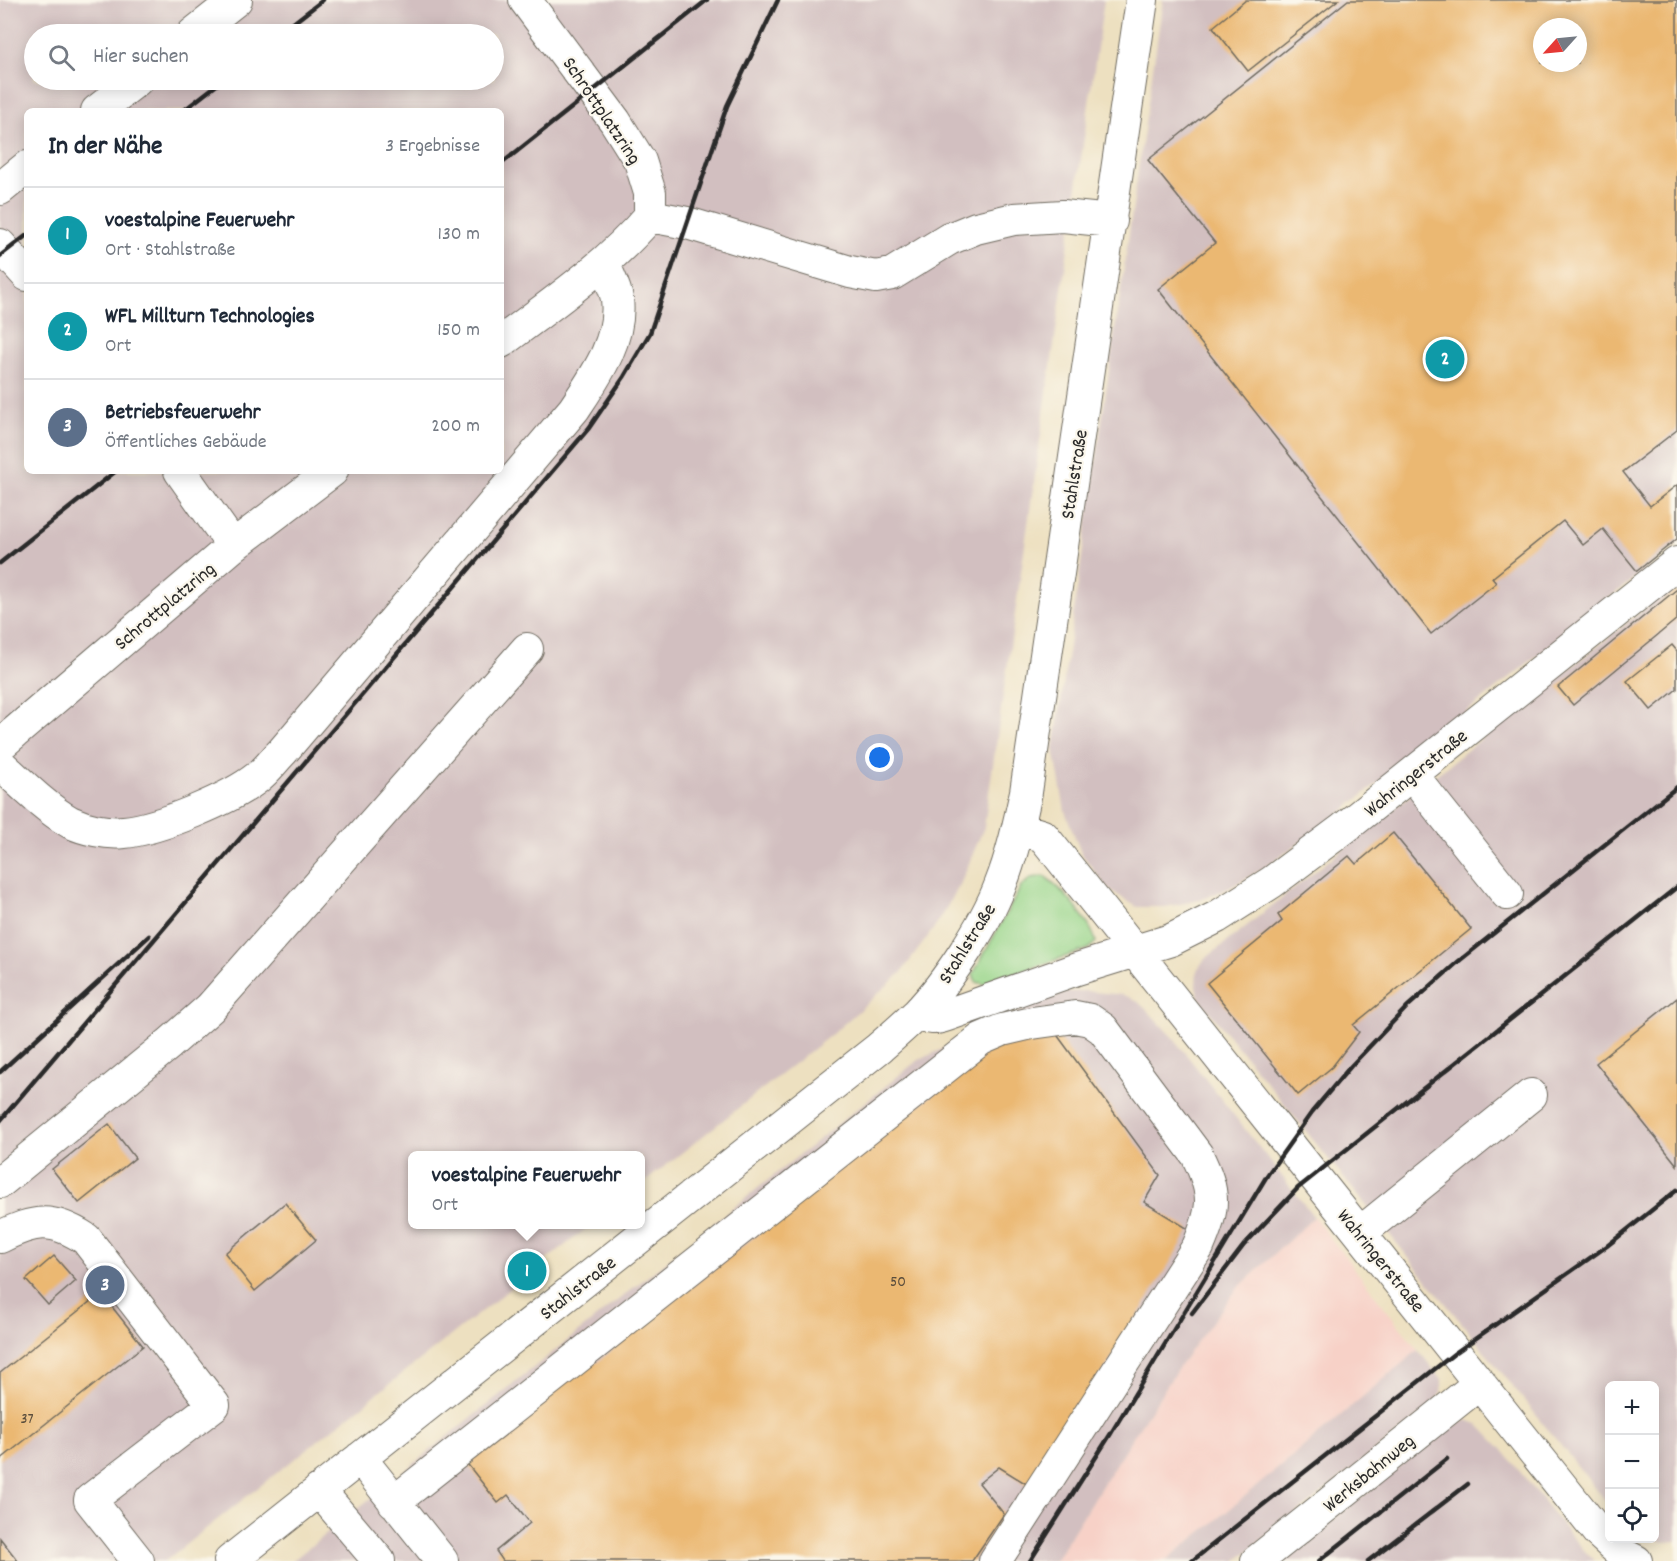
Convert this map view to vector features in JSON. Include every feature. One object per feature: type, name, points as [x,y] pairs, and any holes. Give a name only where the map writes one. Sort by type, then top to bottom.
[{"type":"street","points":[[206,24],[236,0]]},
{"type":"street","name":"Schrottplatzring","points":[[525,0],[615,121],[640,161],[651,193],[650,216]]},
{"type":"street","name":"Stahlstraße","points":[[230,1561],[879,1048],[919,1012],[954,966],[980,926],[1000,887],[1026,792],[1142,0]]},
{"type":"street","points":[[101,108],[124,90]]},
{"type":"street","points":[[0,189],[24,169]]},
{"type":"street","points":[[504,340],[604,264],[629,241],[650,216],[687,223],[850,272],[876,277],[892,274],[949,239],[976,228],[1014,219],[1062,216],[1111,221]]},
{"type":"street","points":[[0,245],[24,272]]},
{"type":"street","points":[[0,764],[33,794],[70,821],[92,830],[122,832],[152,827],[227,797],[258,777],[283,751],[581,399],[600,370],[612,342],[617,298],[604,264]]},
{"type":"street","points":[[182,474],[233,546]]},
{"type":"street","name":"Schrottplatzring","points":[[0,745],[233,546],[328,474]]},
{"type":"street","name":"Wahringerstraße","points":[[919,1012],[925,1017],[935,1019],[1077,969],[1171,940],[1208,921],[1272,882],[1412,775],[1677,563]]},
{"type":"street","points":[[0,1182],[160,1052],[210,1008],[527,650]]},
{"type":"street","points":[[1412,775],[1507,894]]},
{"type":"street","name":"Wahringerstraße","points":[[1018,828],[1043,836],[1598,1532],[1622,1554],[1636,1561]]},
{"type":"street","points":[[394,1502],[981,1039],[1022,1025],[1075,1017],[1090,1020],[1103,1029],[1197,1155],[1208,1179],[1212,1200],[1208,1222],[1198,1247],[995,1561]]},
{"type":"street","points":[[1360,1233],[1531,1095]]},
{"type":"street","points":[[0,1237],[23,1226],[44,1222],[67,1227],[86,1239],[214,1405],[90,1500],[138,1561]]},
{"type":"street","name":"Werksbahnweg","points":[[1267,1558],[1480,1383]]},
{"type":"street","points":[[360,1458],[442,1561]]},
{"type":"street","points":[[319,1490],[379,1561]]},
{"type":"shaded area","points":[[0,0],[1104,0],[984,827],[960,885],[934,928],[901,973],[837,1030],[645,1182],[645,1151],[408,1151],[408,1229],[586,1229],[165,1561],[0,1561]]},
{"type":"shaded area","points":[[1163,0],[1677,0],[1677,544],[1334,818],[1264,868],[1229,888],[1200,900],[1165,907],[1137,907],[1108,889],[1081,853],[1065,811],[1054,749]]},
{"type":"shaded area","points":[[1677,583],[1677,1541],[1659,1540],[1659,1381],[1605,1381],[1605,1500],[1199,999],[1196,986],[1197,970],[1204,960]]},
{"type":"shaded area","points":[[1085,991],[1123,995],[1136,1000],[1150,1013],[1174,1039],[1314,1217],[1237,1289],[1187,1355],[1055,1561],[292,1561],[917,1061],[1044,1000],[1068,992]]},
{"type":"shaded area","points":[[1314,1217],[1418,1350],[1165,1561],[1055,1561],[1187,1355],[1237,1289]]},
{"type":"shaded area","points":[[1418,1350],[1442,1380],[1442,1391],[1430,1408],[1236,1561],[1165,1561],[1218,1519]]},
{"type":"shaded area","points":[[1466,1420],[1478,1424],[1502,1449],[1570,1535],[1594,1561],[1281,1561],[1445,1430]]},
{"type":"green space","points":[[1044,876],[1059,888],[1074,906],[1088,925],[1096,942],[1088,949],[984,984],[976,982],[973,974],[1021,887],[1031,878]]},
{"type":"building","points":[[1246,0],[1338,0],[1248,71],[1213,27]]},
{"type":"building","points":[[1348,0],[1677,0],[1677,430],[1623,472],[1650,506],[1677,485],[1677,539],[1637,571],[1603,529],[1583,545],[1563,521],[1492,578],[1496,583],[1431,634],[1158,289],[1215,243],[1148,160]]},
{"type":"building","points":[[1677,589],[1677,619],[1573,705],[1558,687]]},
{"type":"building","points":[[1672,645],[1677,651],[1677,689],[1651,710],[1627,681]]},
{"type":"building","points":[[1393,833],[1471,929],[1353,1025],[1359,1032],[1332,1067],[1298,1095],[1207,983],[1282,921],[1278,915],[1349,856],[1356,864]]},
{"type":"building","points":[[1677,998],[1677,1165],[1596,1063]]},
{"type":"building","points":[[1055,1032],[1160,1175],[1144,1202],[1190,1230],[1033,1488],[999,1467],[979,1483],[1004,1514],[972,1561],[503,1561],[496,1551],[530,1523],[508,1495],[498,1503],[465,1461],[593,1359],[596,1363],[992,1047]]},
{"type":"building","points":[[109,1124],[135,1158],[79,1203],[52,1169]]},
{"type":"building","points":[[285,1203],[316,1240],[255,1291],[225,1253]]},
{"type":"building","points":[[54,1256],[76,1281],[48,1305],[26,1280]]},
{"type":"building","points":[[533,1261],[537,1267],[521,1280],[516,1275]]},
{"type":"building","points":[[101,1293],[143,1346],[0,1460],[0,1373]]},
{"type":"building","points":[[0,1538],[18,1561],[0,1561]]},
{"type":"railway","points":[[292,24],[323,0]]},
{"type":"railway","points":[[504,162],[707,0]]},
{"type":"railway","points":[[0,1121],[589,428],[624,377],[650,333],[727,106],[778,0]]},
{"type":"railway","points":[[187,108],[210,90]]},
{"type":"railway","points":[[0,256],[24,237]]},
{"type":"railway","points":[[0,563],[112,474]]},
{"type":"railway","points":[[1030,1561],[1110,1435],[1268,1174],[1312,1112],[1351,1066],[1407,1007],[1459,961],[1677,787]]},
{"type":"railway","points":[[1192,1313],[1244,1245],[1298,1188],[1677,887]]},
{"type":"railway","points":[[0,1072],[149,936]]},
{"type":"railway","points":[[1192,1561],[1455,1353],[1607,1246],[1677,1190]]},
{"type":"railway","points":[[1319,1561],[1447,1459]]},
{"type":"railway","points":[[1368,1561],[1468,1484]]},
{"type":"place","name":"WFL Millturn Technologies","points":[[1445,359]]},
{"type":"place","name":"voestalpine Feuerwehr","points":[[527,1271]]},
{"type":"place","name":"Betriebsfeuerwehr","points":[[105,1285]]}]
